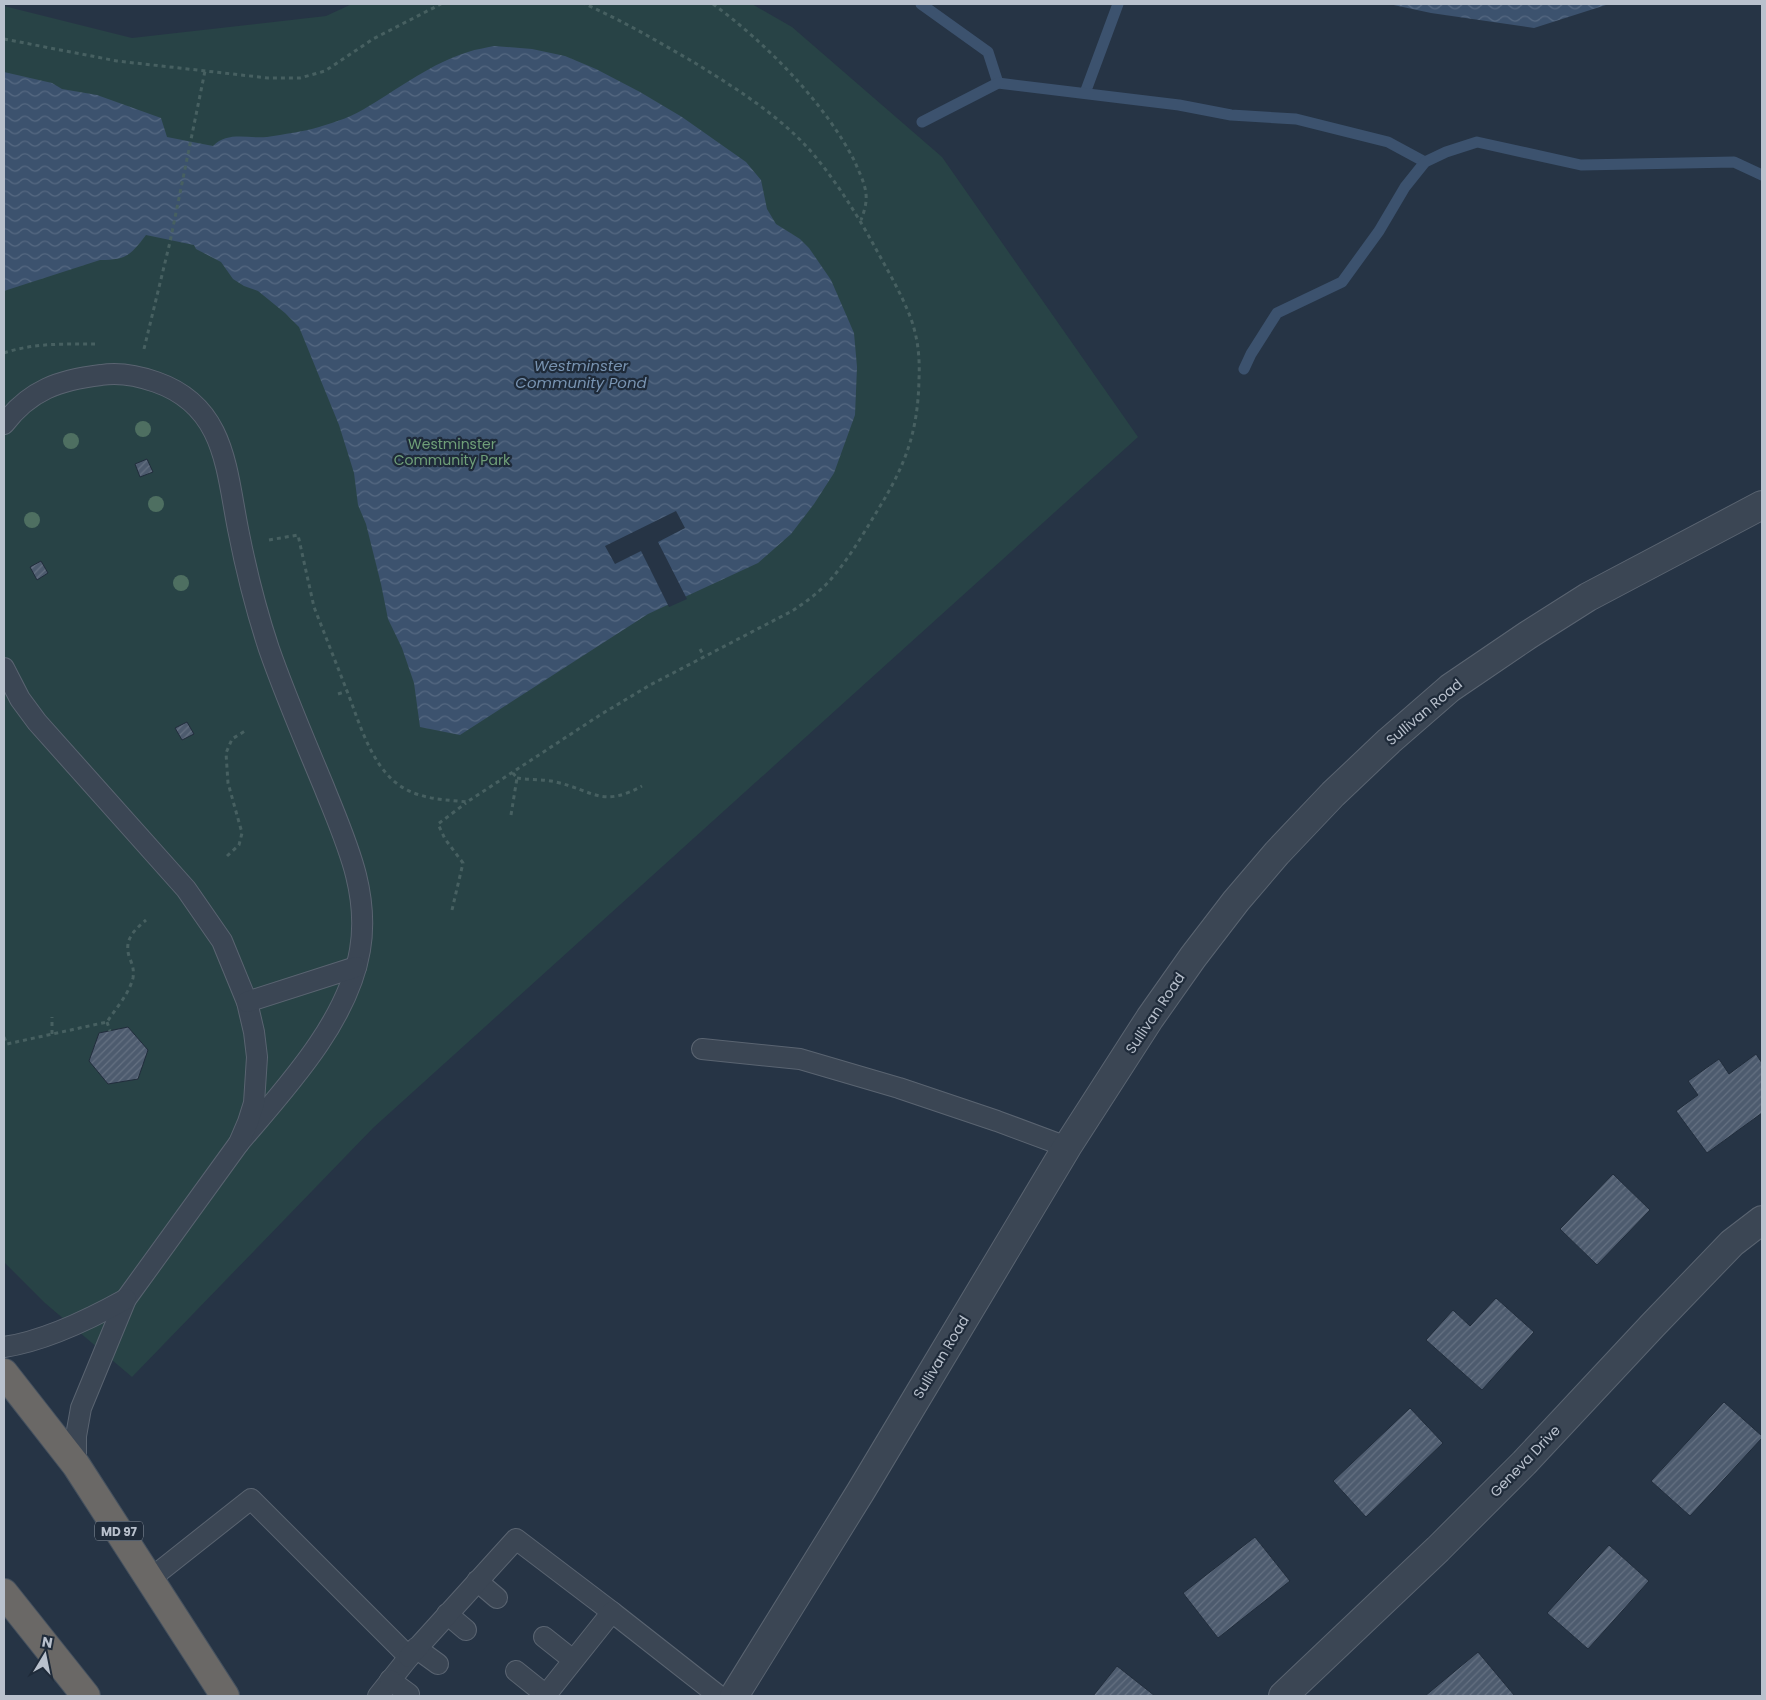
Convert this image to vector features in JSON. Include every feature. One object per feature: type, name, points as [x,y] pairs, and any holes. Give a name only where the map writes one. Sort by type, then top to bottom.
[{"type":"highway","name":"MD 97","points":[[4,1373],[76,1465],[225,1696]]},
{"type":"highway","points":[[4,1593],[86,1696]]},
{"type":"street","name":"Sullivan Road","points":[[734,1696],[866,1483],[1067,1147],[1150,1018],[1193,957],[1277,853],[1333,794],[1389,741],[1450,688],[1588,597],[1762,505]]},
{"type":"street","name":"Geneva Drive","points":[[1283,1696],[1471,1516],[1524,1463],[1732,1244],[1762,1220]]},
{"type":"lane","points":[[4,424],[22,404],[37,392],[70,380],[108,374],[130,376],[166,386],[194,404],[205,415],[223,450],[251,588],[270,650],[353,859],[361,895],[362,931],[356,967],[342,1004],[292,1082],[239,1143],[126,1299],[81,1408],[76,1436],[76,1465]]},
{"type":"lane","points":[[4,668],[20,699],[37,722],[186,889],[222,941],[247,1002],[256,1048],[254,1103],[239,1143]]},
{"type":"lane","points":[[247,1002],[356,967]]},
{"type":"lane","points":[[702,1049],[800,1059],[916,1094],[1067,1147]]},
{"type":"lane","points":[[4,1347],[22,1344],[92,1318],[126,1299]]},
{"type":"lane","points":[[150,1579],[252,1499],[412,1652],[438,1664]]},
{"type":"lane","points":[[409,1694],[384,1688],[412,1652],[516,1539],[719,1696]]},
{"type":"lane","points":[[477,1581],[497,1598]]},
{"type":"lane","points":[[516,1671],[545,1696],[612,1612]]},
{"type":"lane","points":[[447,1614],[466,1630]]},
{"type":"lane","points":[[544,1637],[573,1660]]},
{"type":"path","points":[[4,39],[86,57],[280,79],[300,78],[316,74],[341,61],[386,31],[441,4]]},
{"type":"path","points":[[452,910],[463,863],[445,839],[438,824],[467,802],[600,715],[650,685],[792,612],[806,602],[832,579],[882,503],[901,468],[914,430],[918,408],[919,364],[917,343],[903,299],[861,221],[816,157],[780,121],[721,79],[656,40],[585,4]]},
{"type":"path","points":[[713,4],[764,46],[812,98],[844,142],[858,168],[866,193],[861,221]]},
{"type":"path","points":[[144,350],[170,242],[205,71]]},
{"type":"path","points":[[700,649],[704,656]]},
{"type":"path","points":[[338,694],[347,691],[368,743],[384,772],[393,781],[406,790],[420,795],[467,802]]},
{"type":"path","points":[[227,856],[239,845],[242,833],[228,782],[226,752],[232,739],[245,731]]},
{"type":"path","points":[[512,772],[517,778],[558,782],[592,795],[621,796],[642,786]]},
{"type":"path","points":[[511,815],[517,778]]},
{"type":"path","points":[[4,1037],[7,1044],[107,1022],[126,993],[132,979],[134,970],[128,948],[129,938],[136,928],[146,920]]},
{"type":"path","points":[[52,1017],[52,1034]]},
{"type":"path","points":[[107,1022],[110,1031]]},
{"type":"green space","name":"Westminster Community Park","points":[[352,4],[752,4],[792,27],[942,157],[1138,437],[373,1128],[132,1377],[45,1303],[4,1262],[4,6],[132,38],[326,16]]},
{"type":"water","points":[[1389,4],[1609,4],[1534,28],[1431,13]]},
{"type":"water","name":"Westminster Community Pond","points":[[494,46],[532,49],[565,56],[596,69],[682,117],[746,162],[761,180],[767,209],[776,224],[800,239],[809,248],[831,280],[854,333],[857,367],[855,415],[834,473],[814,504],[791,534],[758,563],[648,614],[460,735],[420,727],[414,683],[402,648],[388,619],[366,524],[358,505],[354,473],[339,425],[299,327],[285,313],[258,291],[244,286],[233,279],[221,262],[196,249],[194,245],[146,235],[136,248],[122,258],[100,260],[4,291],[4,72],[52,83],[62,89],[97,95],[161,118],[167,137],[213,146],[219,141],[232,137],[267,137],[307,130],[338,121],[363,110],[442,62],[471,51]]},
{"type":"pier","points":[[676,511],[685,528],[658,542],[687,599],[669,607],[641,551],[615,564],[605,546]]},
{"type":"building","points":[[147,459],[153,472],[140,477],[135,464]]},
{"type":"building","points":[[41,561],[48,573],[37,580],[30,567]]},
{"type":"building","points":[[187,722],[194,734],[182,740],[175,728]]},
{"type":"building","points":[[128,1027],[148,1050],[138,1079],[108,1084],[89,1061],[99,1033]]},
{"type":"building","points":[[1756,1054],[1762,1063],[1762,1113],[1707,1153],[1676,1111],[1698,1095],[1688,1081],[1719,1059],[1729,1074]]},
{"type":"building","points":[[1613,1174],[1650,1210],[1597,1265],[1560,1229]]},
{"type":"building","points":[[1496,1298],[1534,1332],[1482,1390],[1426,1340],[1453,1310],[1470,1326]]},
{"type":"building","points":[[1724,1402],[1762,1438],[1690,1516],[1651,1481]]},
{"type":"building","points":[[1410,1408],[1443,1443],[1366,1517],[1333,1481]]},
{"type":"building","points":[[1255,1537],[1290,1581],[1218,1638],[1183,1593]]},
{"type":"building","points":[[1609,1545],[1649,1581],[1588,1649],[1547,1613]]},
{"type":"building","points":[[1478,1652],[1514,1695],[1425,1696]]},
{"type":"building","points":[[1117,1666],[1155,1696],[1093,1696]]},
{"type":"waterway","points":[[921,4],[988,52],[998,83]]},
{"type":"waterway","points":[[1085,93],[1118,4]]},
{"type":"waterway","points":[[922,122],[998,83],[1179,105],[1231,115],[1296,119],[1388,142],[1425,162]]},
{"type":"waterway","points":[[1244,369],[1251,354],[1277,313],[1342,282],[1379,231],[1405,187],[1425,162],[1446,152],[1477,142],[1581,165],[1734,162],[1762,175]]}]
